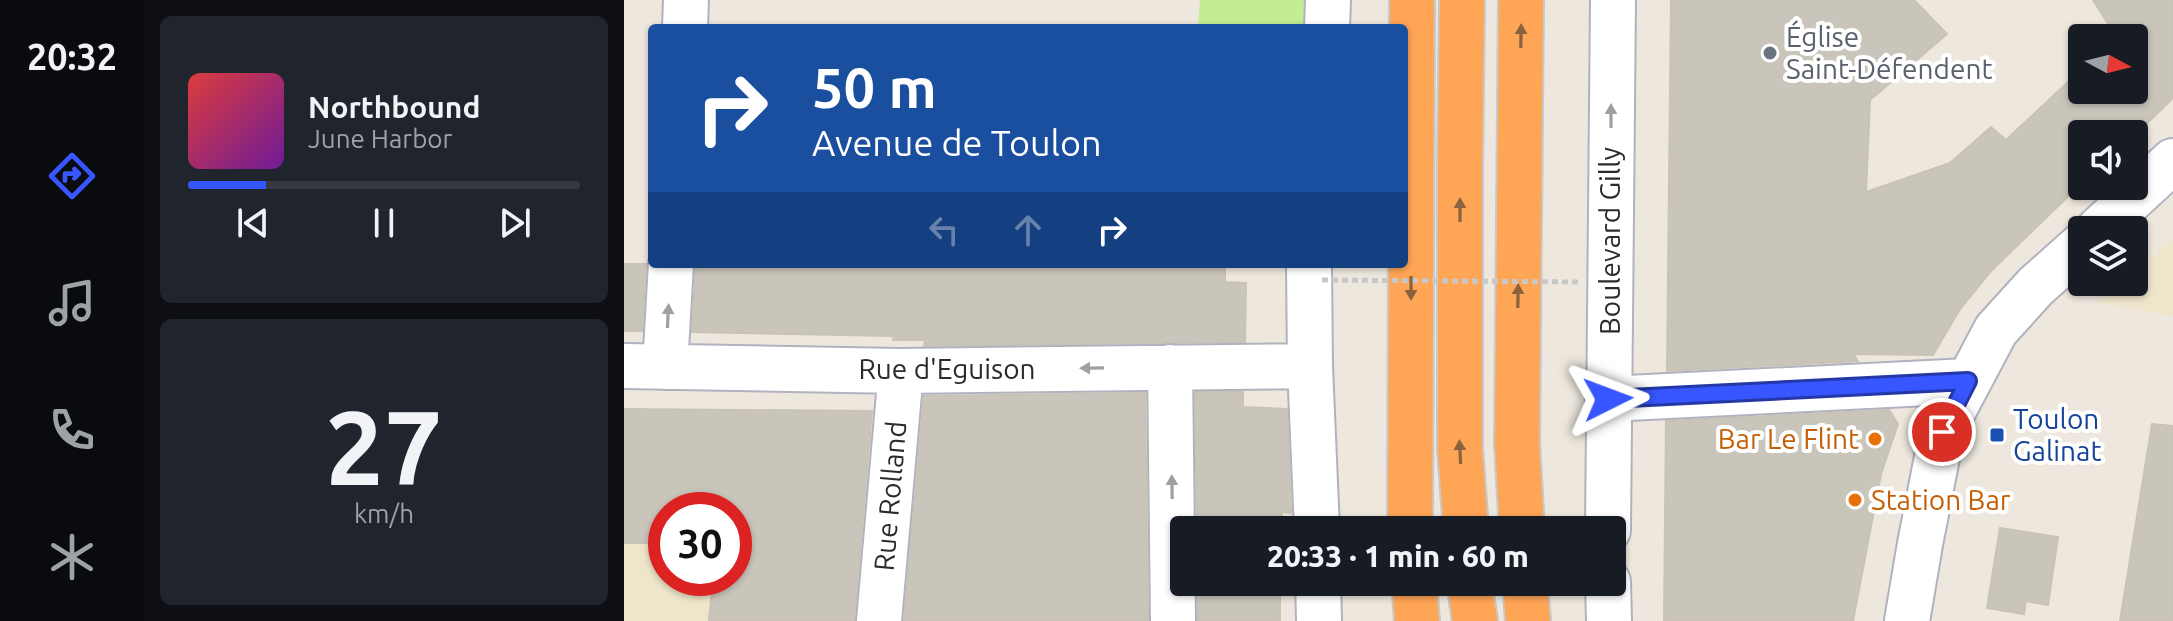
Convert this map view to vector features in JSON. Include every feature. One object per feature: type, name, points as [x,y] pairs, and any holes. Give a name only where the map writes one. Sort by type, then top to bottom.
[{"type":"highway","points":[[1403,0],[1406,24]]},
{"type":"highway","points":[[1410,516],[1412,0]]},
{"type":"highway","points":[[1462,0],[1460,449],[1465,516]]},
{"type":"highway","points":[[1521,0],[1517,443],[1521,516]]},
{"type":"highway","points":[[1408,44],[1411,70]]},
{"type":"highway","points":[[1415,596],[1417,621]]},
{"type":"highway","points":[[1471,596],[1475,621]]},
{"type":"street","points":[[685,24],[686,0]]},
{"type":"street","points":[[1327,24],[1328,0]]},
{"type":"street","name":"Boulevard Gilly","points":[[1608,516],[1613,0]]},
{"type":"street","points":[[2113,216],[2173,161]]},
{"type":"street","points":[[1907,621],[1942,432],[1996,330],[2036,286],[2068,257]]},
{"type":"street","points":[[645,367],[670,268]]},
{"type":"street","points":[[1315,272],[1290,367],[1315,516]]},
{"type":"street","name":"Rue d'Eguison","points":[[645,367],[901,371],[1290,367]]},
{"type":"street","points":[[1170,367],[1178,516]]},
{"type":"street","name":"Rue Rolland","points":[[879,621],[901,371]]},
{"type":"street","points":[[1608,399],[1968,381]]},
{"type":"street","points":[[1173,621],[1175,596]]},
{"type":"street","points":[[1318,596],[1319,621]]},
{"type":"street","points":[[1608,596],[1609,621]]},
{"type":"path","points":[[1315,272],[1578,282]]},
{"type":"shaded area","points":[[2173,240],[2173,316],[2098,303],[2106,296],[2148,296],[2148,261]]},
{"type":"shaded area","points":[[624,543],[648,543],[648,596],[711,596],[709,621],[624,621]]},
{"type":"green space","points":[[1200,0],[1328,0],[1327,24],[1198,24]]},
{"type":"building","points":[[1671,0],[1914,0],[1947,34],[1870,100],[1866,192],[1950,163],[1991,127],[2006,140],[2068,82],[2068,104],[2148,104],[2148,24],[2108,24],[2093,0],[2173,0],[2173,98],[2148,122],[2068,120],[2068,197],[1991,271],[1960,309],[1933,355],[1853,354],[1858,361],[1667,371]]},
{"type":"building","points":[[624,264],[646,264],[642,331],[624,331]]},
{"type":"building","points":[[696,268],[1225,268],[1225,282],[1246,283],[1245,342],[924,346],[925,340],[893,340],[894,336],[692,332]]},
{"type":"building","points":[[1195,392],[1243,392],[1243,407],[1287,409],[1291,513],[1282,512],[1282,516],[1197,516]]},
{"type":"building","points":[[1145,393],[1148,621],[904,621],[924,396]]},
{"type":"building","points":[[624,409],[872,411],[854,621],[709,621],[711,596],[752,596],[752,492],[648,492],[648,543],[624,543]]},
{"type":"building","points":[[1889,410],[1898,424],[1881,474],[1853,621],[1664,621],[1666,421]]},
{"type":"building","points":[[2152,424],[2173,426],[2173,621],[2120,621]]},
{"type":"building","points":[[2000,528],[2058,537],[2048,605],[2026,601],[2024,614],[1987,608]]},
{"type":"building","points":[[1198,596],[1280,596],[1280,621],[1198,621]]},
{"type":"place","name":"Église Saint-Défendent","points":[[1770,53]]},
{"type":"place","name":"Toulon Galinat","points":[[1997,435]]},
{"type":"place","name":"Bar Le Flint","points":[[1875,439]]},
{"type":"place","name":"Station Bar","points":[[1855,500]]},
{"type":"route","points":[[1608,399],[1968,381],[1942,432]]}]
